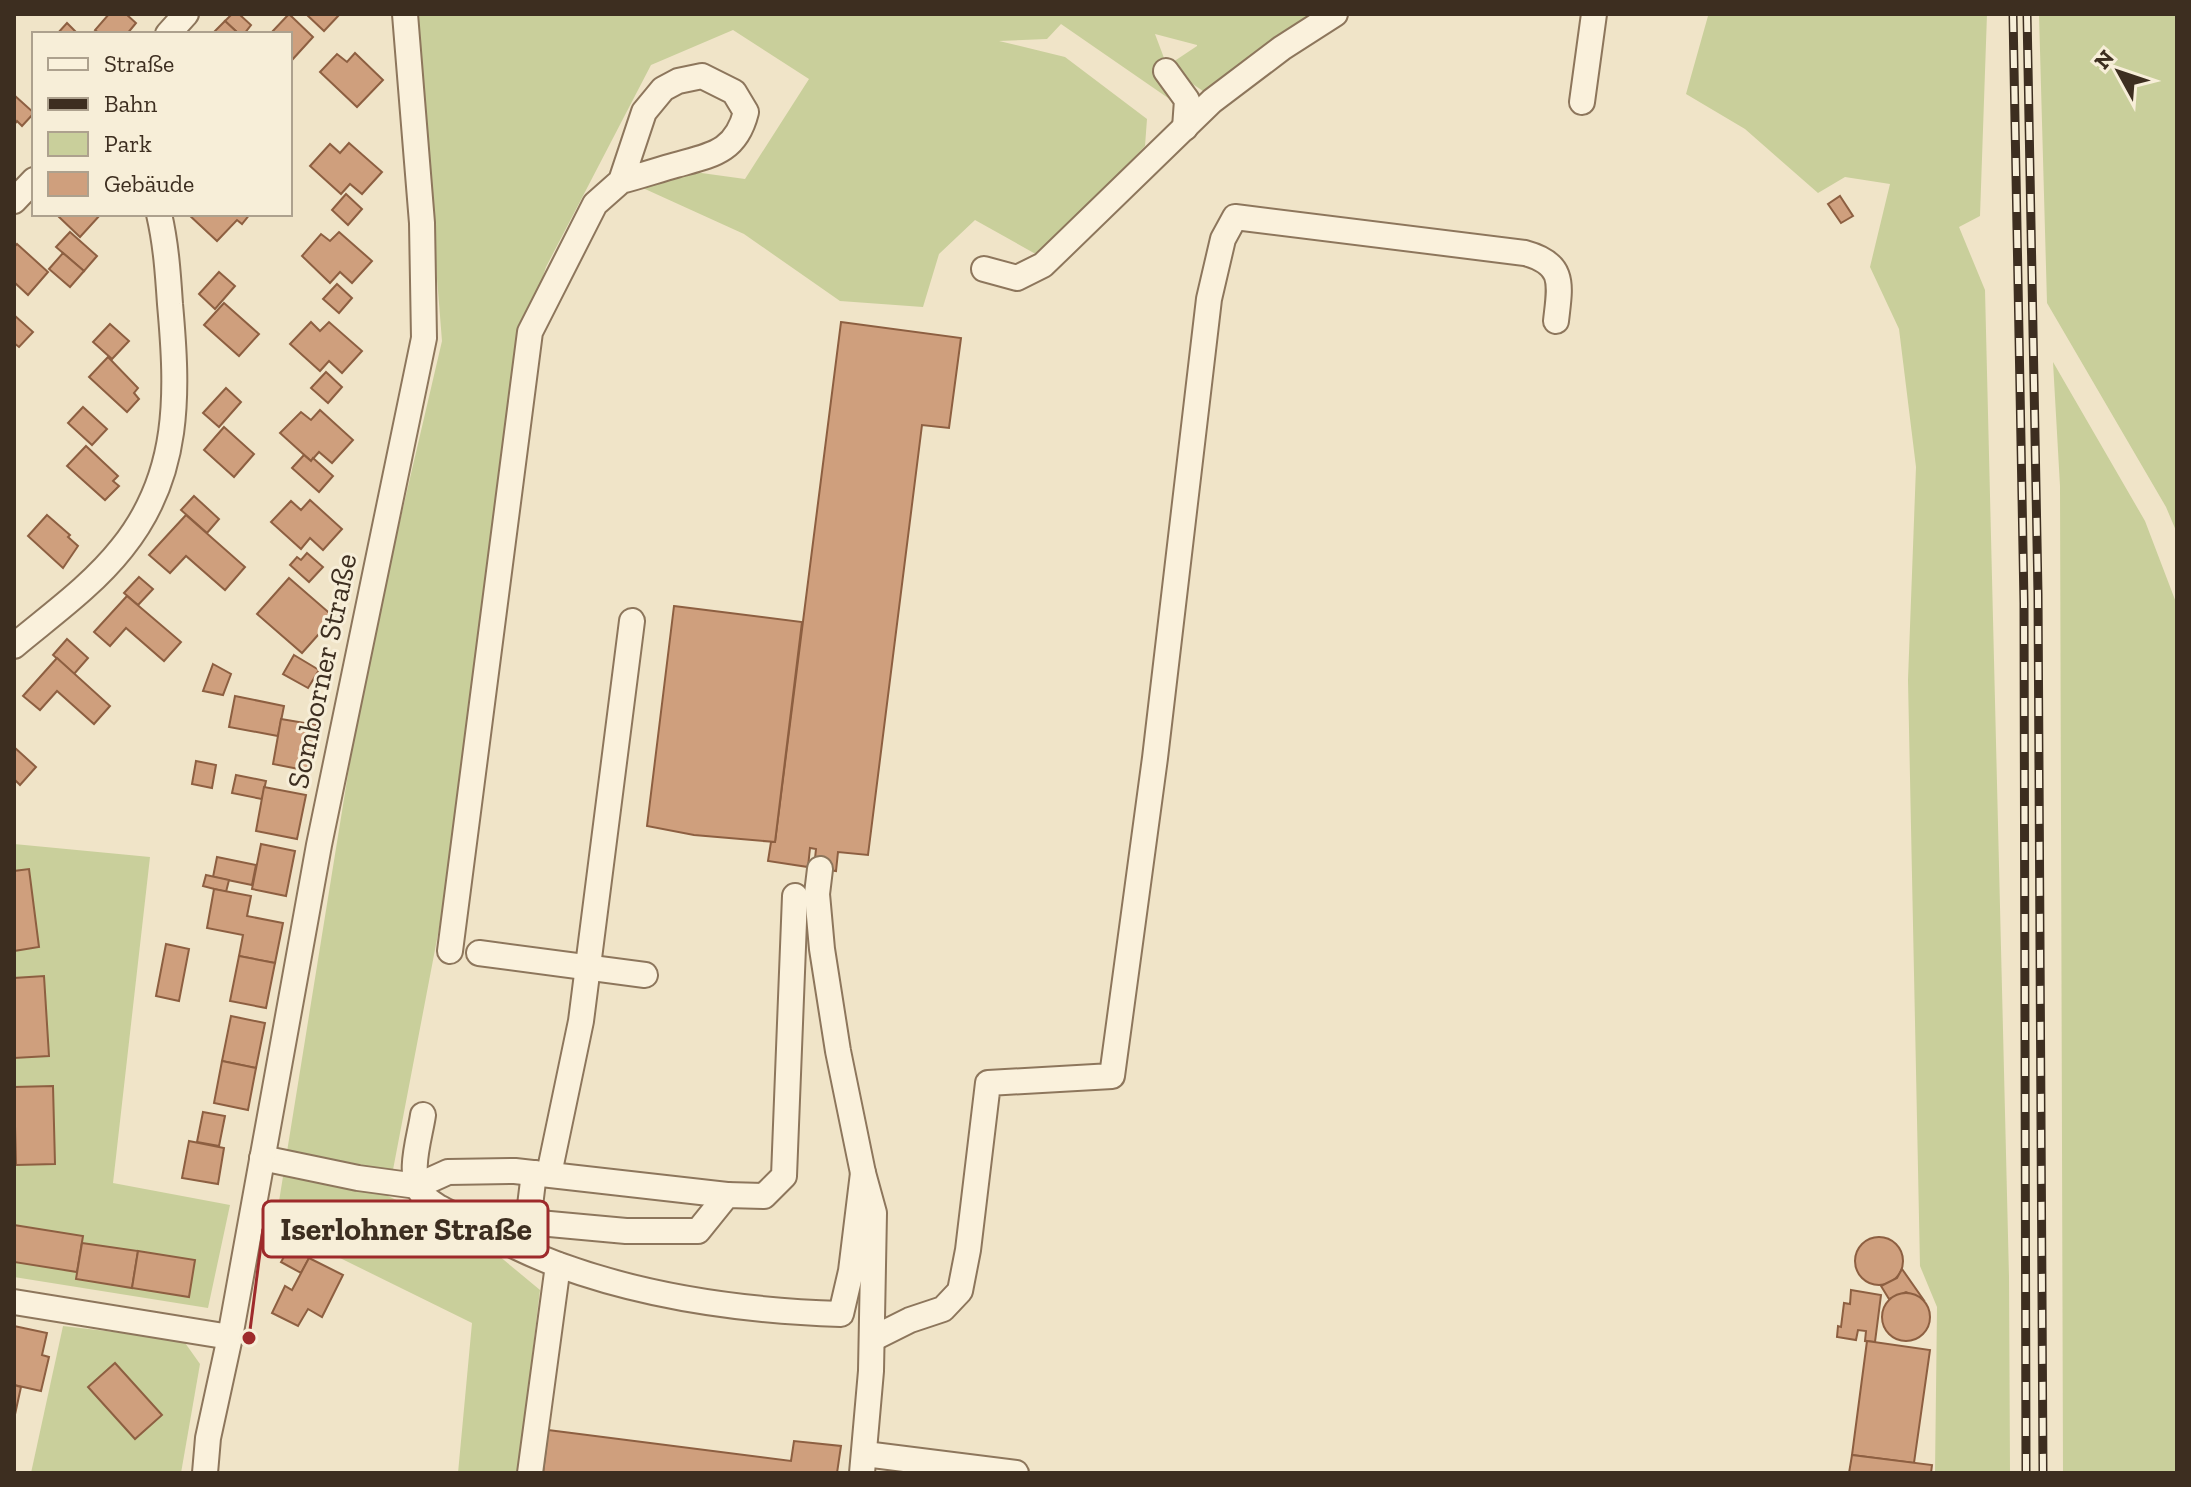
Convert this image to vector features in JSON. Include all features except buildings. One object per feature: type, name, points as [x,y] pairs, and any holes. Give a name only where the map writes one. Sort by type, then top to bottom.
[{"type":"street","points":[[170,32],[186,14]]},
{"type":"street","name":"Somborner Straße","points":[[205,1473],[208,1438],[230,1337],[322,829],[424,338],[422,223],[405,14]]},
{"type":"street","points":[[984,269],[1017,278],[1043,265],[1212,101],[1282,48],[1335,14]]},
{"type":"street","points":[[1582,102],[1594,14]]},
{"type":"street","points":[[1166,71],[1187,100],[1185,128]]},
{"type":"street","points":[[450,951],[530,332],[595,204],[621,181],[708,158],[731,143],[743,126],[746,112],[734,92],[702,76],[678,81],[663,89],[644,112],[621,181]]},
{"type":"street","points":[[14,201],[32,182]]},
{"type":"street","points":[[14,646],[89,584],[122,548],[146,513],[163,475],[173,435],[175,399],[172,325],[159,216]]},
{"type":"street","points":[[872,1339],[900,1324],[943,1309],[960,1291],[968,1250],[988,1083],[1112,1076],[1157,742],[1209,299],[1223,239],[1235,217],[1525,253],[1543,258],[1554,269],[1560,287],[1556,321]]},
{"type":"street","points":[[632,621],[581,1021],[528,1222],[626,1231],[698,1231],[727,1195]]},
{"type":"street","points":[[820,869],[817,894],[822,949],[838,1051],[874,1213],[872,1339],[864,1463],[1016,1473]]},
{"type":"street","points":[[262,1158],[358,1178],[417,1186],[448,1172],[541,1174],[649,1188],[764,1196],[784,1176],[795,896]]},
{"type":"street","points":[[479,953],[645,975]]},
{"type":"street","points":[[423,1115],[416,1155],[417,1186],[423,1196],[438,1207],[558,1265],[642,1289],[762,1311],[841,1314],[851,1271],[863,1173]]},
{"type":"street","points":[[530,1473],[558,1265]]},
{"type":"street","points":[[14,1302],[230,1337]]},
{"type":"green space","points":[[416,14],[1324,14],[1209,95],[1167,67],[1177,96],[1171,100],[1061,24],[1047,39],[999,41],[1065,57],[1147,119],[1145,146],[1041,257],[975,220],[939,254],[923,307],[840,301],[744,234],[634,184],[687,171],[745,179],[809,79],[733,30],[651,65],[546,267],[516,361],[463,803],[388,1196],[481,1241],[540,1290],[518,1473],[458,1473],[472,1323],[275,1226],[364,675],[442,341]],"holes":[[[1155,34],[1197,45],[1167,66]]]},
{"type":"green space","points":[[1701,14],[1987,14],[1980,216],[1959,227],[1985,290],[2009,1277],[2010,1473],[1935,1473],[1937,1307],[1920,1266],[1908,680],[1916,467],[1899,329],[1870,267],[1890,184],[1845,177],[1818,193],[1745,129],[1686,94],[1708,16]]},
{"type":"green space","points":[[2039,14],[2177,14],[2177,533],[2166,507],[2047,303]]},
{"type":"green space","points":[[2053,362],[2145,521],[2177,605],[2177,1473],[2063,1473],[2060,486]]},
{"type":"green space","points":[[14,844],[150,857],[113,1183],[230,1205],[208,1308],[14,1277]]},
{"type":"green space","points":[[63,1326],[183,1340],[200,1364],[181,1473],[31,1473]]},
{"type":"water","points":[[1879,1239],[1894,1246],[1901,1261],[1894,1276],[1879,1283],[1864,1276],[1857,1261],[1864,1246]]},
{"type":"water","points":[[1906,1295],[1921,1302],[1928,1317],[1921,1332],[1906,1339],[1891,1332],[1884,1317],[1891,1302]]},
{"type":"railway","points":[[2013,14],[2024,603],[2026,1473]]},
{"type":"railway","points":[[2027,14],[2038,594],[2043,1473]]},
{"type":"place","name":"Iserlohner Straße","points":[[249,1338]]}]
